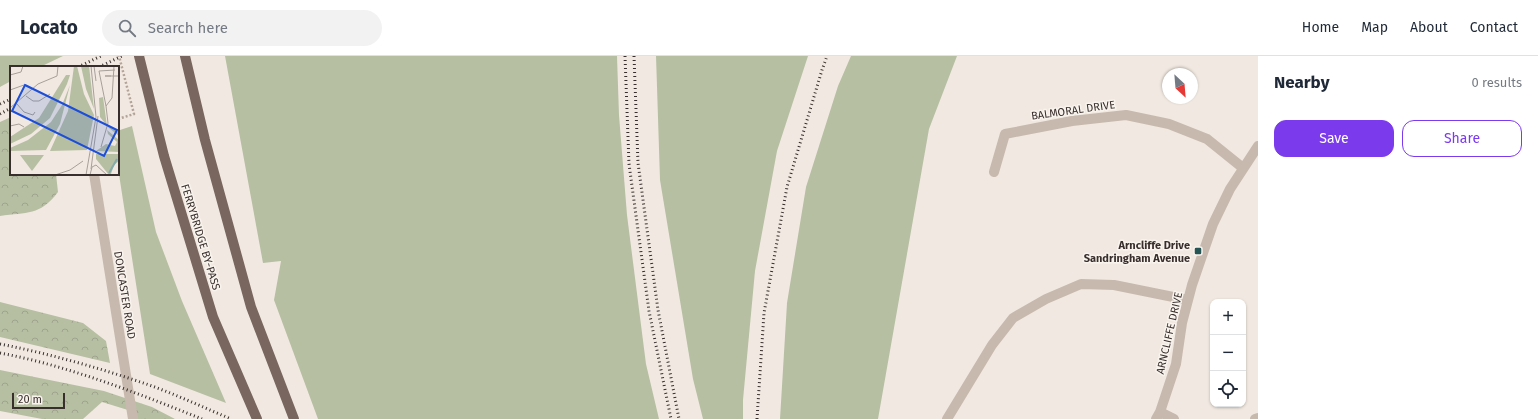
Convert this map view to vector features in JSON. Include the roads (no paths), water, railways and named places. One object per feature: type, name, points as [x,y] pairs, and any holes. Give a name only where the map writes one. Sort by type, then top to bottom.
[{"type":"main road","name":"FERRYBRIDGE BY-PASS","points":[[139,56],[164,156],[213,317],[257,419]]},
{"type":"main road","points":[[185,56],[205,140],[251,307],[294,419]]},
{"type":"street","name":"BALMORAL DRIVE","points":[[994,172],[1005,134],[1072,120],[1126,115],[1169,124],[1207,139],[1243,168]]},
{"type":"street","name":"ARNCLIFFE DRIVE","points":[[1158,416],[1176,364],[1182,324],[1192,285],[1213,224],[1230,189],[1258,146]]},
{"type":"street","name":"DONCASTER ROAD","points":[[94,175],[133,419]]},
{"type":"street","points":[[947,419],[992,345],[1013,318],[1046,300],[1081,284],[1114,285],[1188,300]]},
{"type":"street","points":[[1158,416],[1174,419]]},
{"type":"railway","points":[[80,66],[101,56]]},
{"type":"railway","points":[[101,66],[122,56]]},
{"type":"railway","points":[[625,56],[629,164],[649,311],[671,419]]},
{"type":"railway","points":[[634,56],[638,163],[658,310],[679,419]]},
{"type":"railway","points":[[757,419],[764,313],[787,187],[827,56]]},
{"type":"railway","points":[[0,104],[10,99]]},
{"type":"railway","points":[[0,114],[10,109]]},
{"type":"railway","points":[[0,344],[58,357],[152,386],[231,419]]},
{"type":"railway","points":[[0,353],[52,365],[102,381],[202,419]]},
{"type":"place","name":"Arncliffe Drive Sandringham Avenue","points":[[1198,251]]}]
